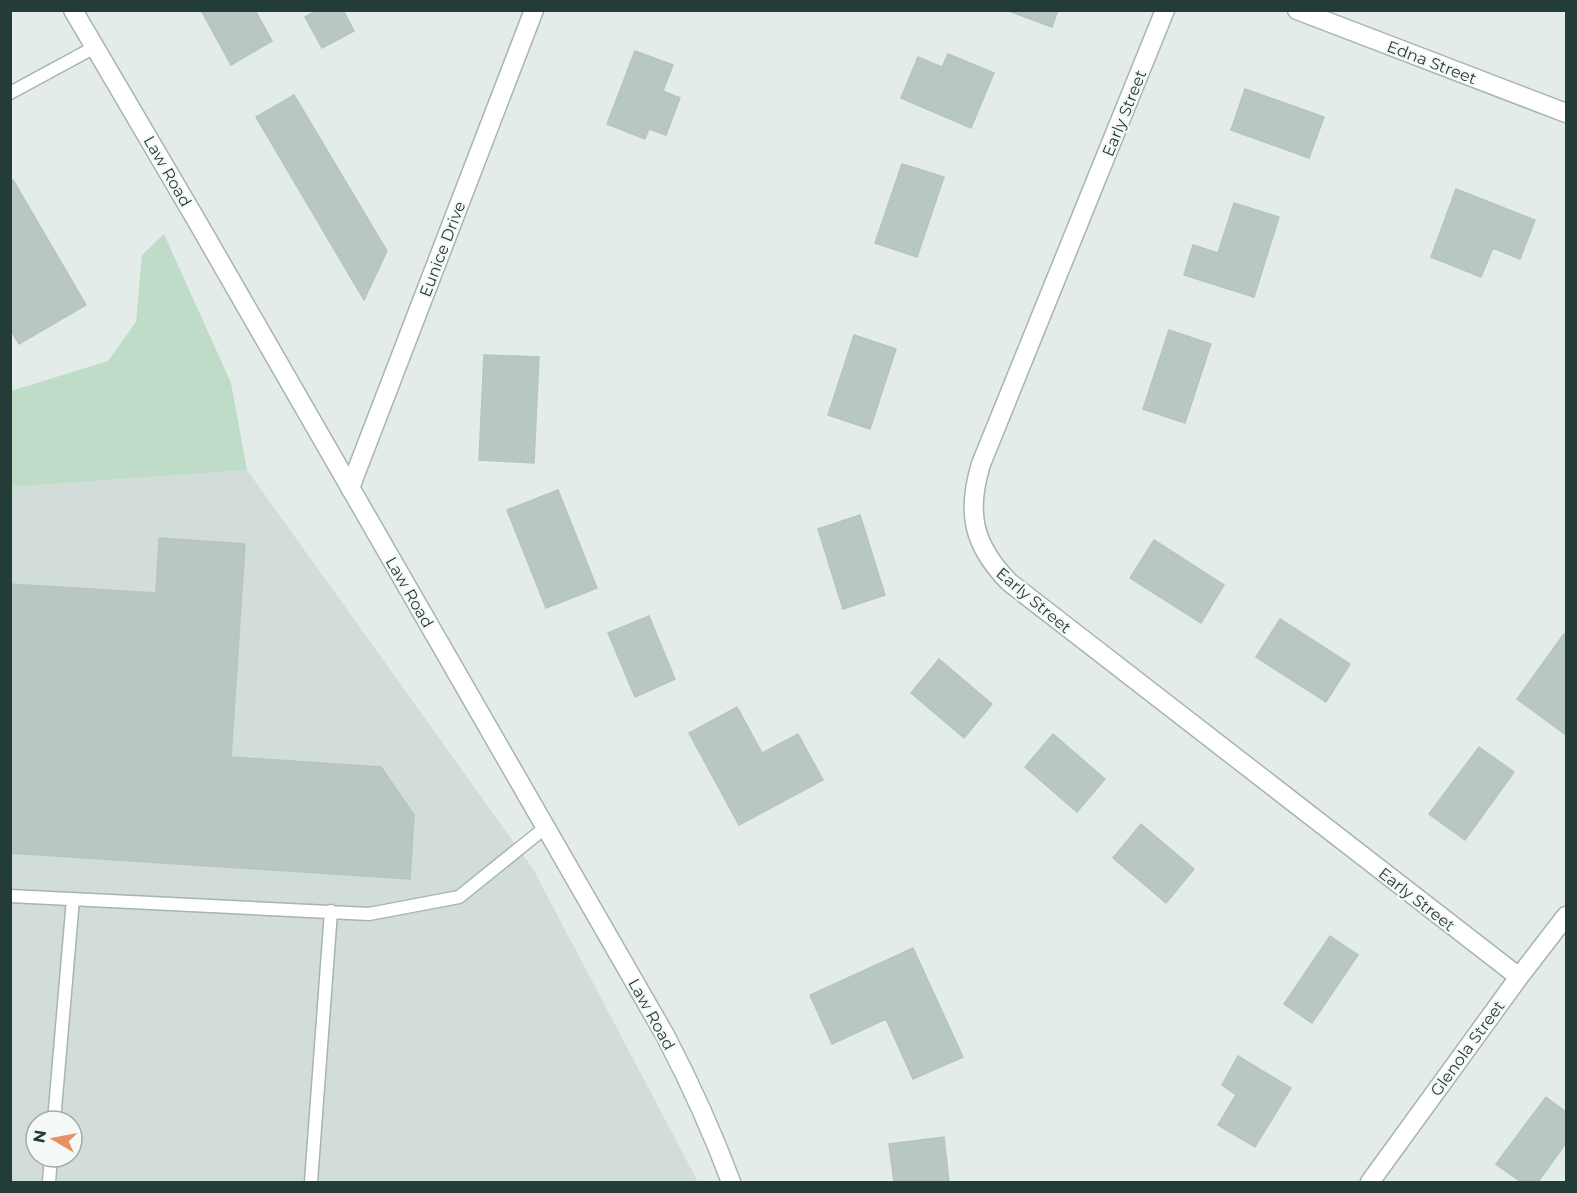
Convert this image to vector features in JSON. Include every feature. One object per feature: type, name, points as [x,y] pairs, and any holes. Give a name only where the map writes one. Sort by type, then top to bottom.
[{"type":"street","name":"Law Road","points":[[74,10],[546,827],[675,1055],[714,1137],[731,1182]]},
{"type":"street","name":"Eunice Drive","points":[[350,488],[534,10]]},
{"type":"street","name":"Early Street","points":[[1165,10],[981,464],[972,505],[981,545],[992,564],[1009,582],[1519,977]]},
{"type":"street","name":"Edna Street","points":[[1297,10],[1566,113]]},
{"type":"street","name":"Glenola Street","points":[[1370,1182],[1566,916]]},
{"type":"lane","points":[[10,93],[95,47]]},
{"type":"lane","points":[[10,896],[369,914],[459,897],[546,827]]},
{"type":"lane","points":[[55,1109],[73,899]]},
{"type":"lane","points":[[311,1182],[331,911]]},
{"type":"shaded area","points":[[247,470],[533,869],[698,1182],[11,1182],[11,487]]},
{"type":"green space","points":[[164,234],[231,383],[247,470],[11,487],[11,391],[108,361],[136,322],[142,255]]},
{"type":"building","points":[[201,10],[255,10],[272,41],[231,65]]},
{"type":"building","points":[[317,10],[343,10],[354,31],[322,48],[305,17]]},
{"type":"building","points":[[1006,10],[1058,10],[1052,27]]},
{"type":"building","points":[[635,51],[673,65],[663,91],[680,98],[666,135],[649,129],[645,139],[607,124]]},
{"type":"building","points":[[948,54],[994,73],[971,128],[901,98],[918,57],[942,67]]},
{"type":"building","points":[[1245,89],[1324,117],[1309,158],[1231,130]]},
{"type":"building","points":[[294,95],[387,251],[364,300],[256,117]]},
{"type":"building","points":[[902,164],[944,177],[917,257],[875,243]]},
{"type":"building","points":[[13,180],[86,305],[19,344],[10,329],[10,181]]},
{"type":"building","points":[[1456,189],[1535,220],[1520,259],[1493,248],[1481,277],[1431,257]]},
{"type":"building","points":[[1234,203],[1279,217],[1254,297],[1184,275],[1193,245],[1218,253]]},
{"type":"building","points":[[1169,330],[1211,344],[1185,423],[1143,409]]},
{"type":"building","points":[[854,335],[896,349],[870,429],[828,415]]},
{"type":"building","points":[[484,355],[539,357],[534,463],[479,460]]},
{"type":"building","points":[[558,490],[597,588],[546,608],[507,510]]},
{"type":"building","points":[[860,515],[885,595],[843,609],[818,529]]},
{"type":"building","points":[[159,538],[245,544],[231,757],[381,767],[414,815],[410,879],[10,853],[10,584],[156,593]]},
{"type":"building","points":[[1154,540],[1224,585],[1201,623],[1130,578]]},
{"type":"building","points":[[649,616],[675,679],[635,697],[608,633]]},
{"type":"building","points":[[1280,619],[1350,664],[1326,702],[1256,657]]},
{"type":"building","points":[[1564,634],[1566,636],[1566,735],[1517,699]]},
{"type":"building","points":[[939,659],[992,704],[964,738],[911,693]]},
{"type":"building","points":[[737,707],[762,753],[798,734],[823,780],[739,825],[689,733]]},
{"type":"building","points":[[1053,734],[1105,779],[1077,812],[1025,767]]},
{"type":"building","points":[[1479,747],[1514,772],[1465,840],[1429,814]]},
{"type":"building","points":[[1141,824],[1194,869],[1166,903],[1113,858]]},
{"type":"building","points":[[1330,936],[1358,955],[1312,1023],[1284,1004]]},
{"type":"building","points":[[913,948],[963,1057],[913,1079],[886,1019],[832,1044],[810,995]]},
{"type":"building","points":[[1238,1056],[1291,1088],[1255,1147],[1218,1125],[1236,1095],[1222,1085]]},
{"type":"building","points":[[1546,1097],[1566,1112],[1566,1143],[1538,1182],[1521,1182],[1496,1164]]},
{"type":"building","points":[[944,1137],[949,1182],[894,1182],[889,1144]]}]
